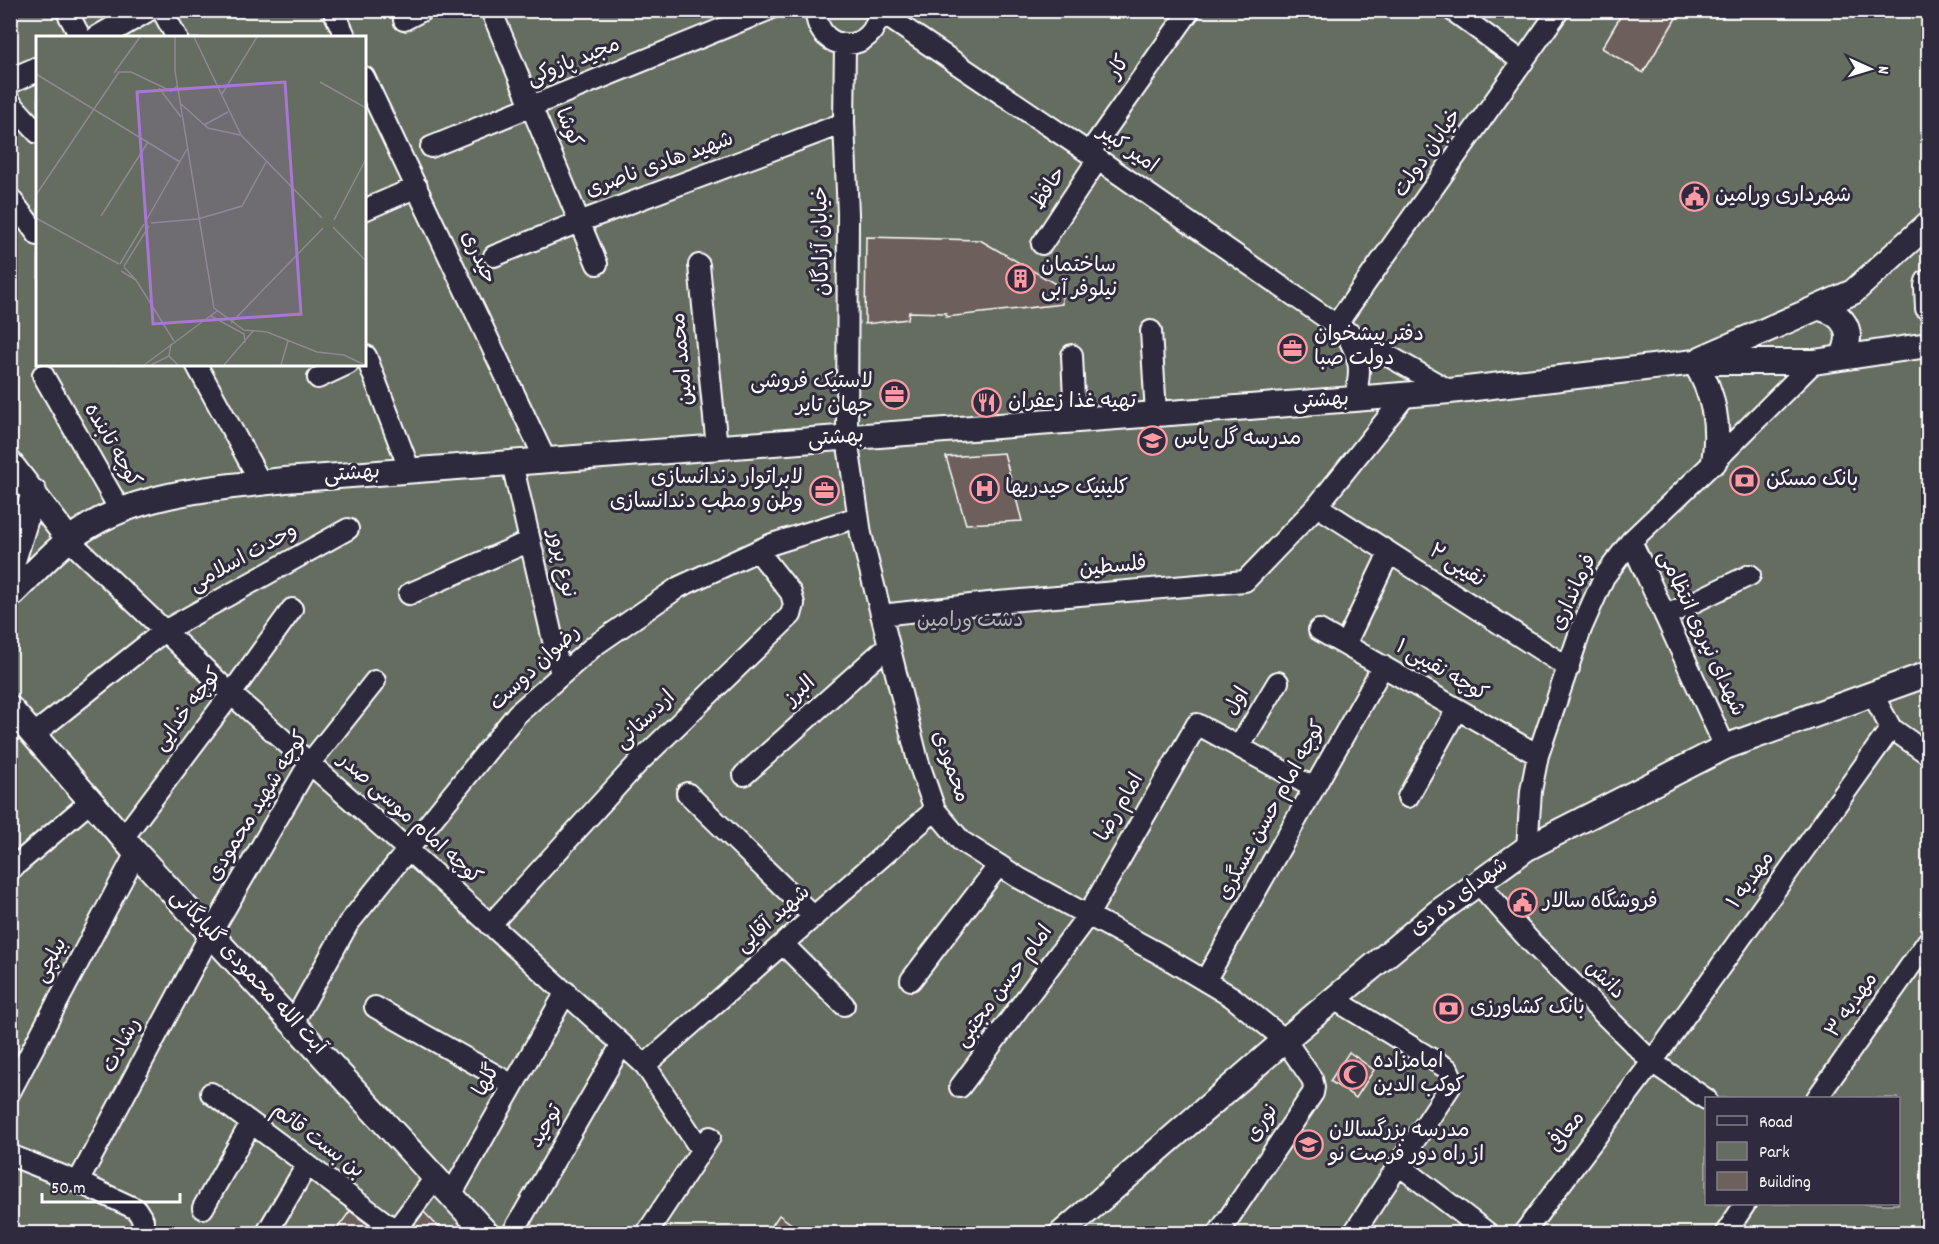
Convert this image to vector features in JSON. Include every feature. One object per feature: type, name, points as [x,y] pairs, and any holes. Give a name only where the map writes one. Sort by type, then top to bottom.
[{"type":"main road","points":[[101,36],[146,10]]},
{"type":"main road","points":[[10,81],[36,70]]},
{"type":"main road","points":[[1695,362],[1853,292],[1929,224]]},
{"type":"main road","points":[[1929,282],[1927,286],[1929,308]]},
{"type":"main road","points":[[1820,308],[1830,310],[1839,316],[1846,326],[1847,348],[1842,357]]},
{"type":"main road","points":[[1695,362],[1814,362],[1929,345]]},
{"type":"main road","points":[[1695,362],[1711,393],[1715,410],[1717,427],[1714,462]]},
{"type":"main road","name":"بهشتی","points":[[10,596],[69,540],[94,522],[130,506],[170,495],[261,483],[1406,395],[1695,362]]},
{"type":"main road","points":[[10,463],[69,540]]},
{"type":"main road","points":[[10,565],[34,492]]},
{"type":"main road","name":"شهدای ده دی","points":[[1061,1233],[1438,912],[1527,848],[1725,747],[1929,674]]},
{"type":"main road","name":"آیت الله محمودی گلپایگانی","points":[[10,708],[129,845],[487,1233]]},
{"type":"street","points":[[66,10],[80,36]]},
{"type":"street","points":[[162,10],[176,36]]},
{"type":"street","points":[[333,10],[345,36]]},
{"type":"street","points":[[404,20],[423,10]]},
{"type":"street","name":"کوشا","points":[[491,10],[597,264]]},
{"type":"street","name":"مجید پازوکی","points":[[431,147],[768,10]]},
{"type":"street","points":[[799,10],[817,17],[828,38],[845,45],[855,44],[873,32],[878,22],[879,11]]},
{"type":"street","name":"کار","points":[[1094,156],[1190,10]]},
{"type":"street","points":[[1452,10],[1523,62]]},
{"type":"street","name":"خیابان دولت","points":[[1341,328],[1559,10]]},
{"type":"street","name":"امیر کبیر","points":[[879,11],[1094,156],[1341,328],[1450,391]]},
{"type":"street","name":"خیابان آزادگان","points":[[845,45],[844,123],[848,214],[847,438]]},
{"type":"street","name":"حیدری","points":[[366,81],[546,460]]},
{"type":"street","points":[[10,102],[36,131]]},
{"type":"street","name":"شهید هادی ناصری","points":[[494,256],[844,123]]},
{"type":"street","name":"حافظ","points":[[1042,244],[1094,156]]},
{"type":"street","points":[[366,209],[417,187]]},
{"type":"street","points":[[10,198],[36,232]]},
{"type":"street","name":"محمد امین","points":[[699,266],[717,448]]},
{"type":"street","points":[[1341,328],[1357,353],[1360,377],[1354,399]]},
{"type":"street","points":[[1151,332],[1156,414]]},
{"type":"street","points":[[1072,355],[1075,421]]},
{"type":"street","points":[[366,356],[410,471]]},
{"type":"street","name":"فرمانداری","points":[[1527,848],[1531,791],[1538,755],[1581,629],[1604,578],[1631,541],[1814,362]]},
{"type":"street","points":[[197,366],[261,483]]},
{"type":"street","points":[[318,378],[344,366]]},
{"type":"street","name":"کوچه تابنده","points":[[43,375],[120,510]]},
{"type":"street","name":"فلسطین","points":[[881,615],[998,602],[1245,581],[1317,506],[1406,395]]},
{"type":"street","name":"محمودی","points":[[847,438],[861,534],[918,761],[935,810],[961,841],[999,865],[1158,953],[1232,997],[1285,1040]]},
{"type":"street","name":"نوع پرور","points":[[512,463],[561,675]]},
{"type":"street","name":"نقیبی ۲","points":[[1317,506],[1569,668]]},
{"type":"street","name":"رضوان دوست","points":[[293,1023],[348,924],[517,714],[594,646],[679,587],[772,544],[858,517]]},
{"type":"street","name":"وحدت اسلامی","points":[[33,735],[164,631],[348,529]]},
{"type":"street","name":"کوچه امام موسی صدر","points":[[69,540],[231,694],[407,849],[645,1065],[705,1144],[646,1233]]},
{"type":"street","points":[[409,594],[530,541]]},
{"type":"street","name":"شهدای نیروی انتظامی","points":[[1631,541],[1725,747]]},
{"type":"street","name":"اردستانی","points":[[490,925],[637,764],[791,615],[794,604],[791,593],[758,551]]},
{"type":"street","points":[[1345,645],[1389,553]]},
{"type":"street","points":[[1665,616],[1750,575]]},
{"type":"street","name":"کوچه خدایی","points":[[129,845],[231,694],[292,609]]},
{"type":"street","name":"کوچه نقیبی ۱","points":[[1319,630],[1538,755]]},
{"type":"street","name":"البرز","points":[[744,775],[889,645]]},
{"type":"street","name":"کوچه امام حسن عسگری","points":[[1205,981],[1383,666]]},
{"type":"street","name":"کوچه شهید محمودی","points":[[211,933],[309,764],[375,681]]},
{"type":"street","name":"اول","points":[[1239,747],[1278,681]]},
{"type":"street","points":[[1873,695],[1891,728],[1929,754]]},
{"type":"street","points":[[1408,797],[1457,709]]},
{"type":"street","name":"امام رضا","points":[[1088,915],[1197,724],[1239,747]]},
{"type":"street","name":"مهدیه ۱","points":[[1652,1062],[1891,728]]},
{"type":"street","points":[[1239,747],[1314,788]]},
{"type":"street","points":[[687,793],[814,917]]},
{"type":"street","points":[[10,870],[91,801]]},
{"type":"street","name":"شهید آقایی","points":[[645,1065],[935,810]]},
{"type":"street","name":"بیلچی","points":[[10,1092],[129,845]]},
{"type":"street","points":[[911,980],[999,865]]},
{"type":"street","name":"دانش","points":[[1479,884],[1530,940],[1652,1062],[1705,1098]]},
{"type":"street","name":"امام حسن مجتبی","points":[[960,1087],[1088,915]]},
{"type":"street","name":"رشادت","points":[[78,1182],[211,933]]},
{"type":"street","name":"مهدیه ۳","points":[[1818,1097],[1929,941]]},
{"type":"street","points":[[783,944],[844,1005]]},
{"type":"street","name":"گلها","points":[[394,1232],[443,1186],[513,1086],[566,992]]},
{"type":"street","points":[[1334,999],[1448,1069],[1451,1076],[1450,1087],[1353,1233]]},
{"type":"street","points":[[375,1007],[513,1086]]},
{"type":"street","name":"نوری","points":[[1218,1233],[1313,1094],[1312,1079],[1285,1040]]},
{"type":"street","name":"توحید","points":[[512,1233],[622,1044]]},
{"type":"street","name":"معافی","points":[[1523,1233],[1652,1062]]},
{"type":"street","name":"بن بست قائم","points":[[211,1093],[394,1232]]},
{"type":"street","points":[[203,1208],[251,1123]]},
{"type":"street","points":[[10,1155],[78,1182],[136,1209],[143,1220],[141,1233]]},
{"type":"street","points":[[266,1233],[308,1165]]},
{"type":"street","points":[[1399,1165],[1489,1233]]},
{"type":"street","points":[[1725,1233],[1744,1205]]},
{"type":"green space","name":"دشت ورامین","points":[[11,11],[1928,11],[1928,1233],[11,1233]]},
{"type":"building","points":[[1624,10],[1681,10],[1643,73],[1602,48]]},
{"type":"building","name":"ساختمان نیلوفر آبی","points":[[866,237],[980,240],[1059,286],[1062,291],[1062,304],[946,317],[946,313],[909,312],[908,319],[865,324]]},
{"type":"building","name":"کلینیک حیدریها","points":[[1004,453],[1022,521],[966,524],[946,457]]},
{"type":"building","name":"امامزاده کوکب الدین","points":[[1349,1052],[1374,1070],[1356,1098],[1330,1081]]},
{"type":"building","points":[[350,1211],[374,1229],[376,1233],[334,1233]]},
{"type":"building","points":[[424,1212],[444,1233],[408,1233]]},
{"type":"building","points":[[779,1215],[804,1233],[767,1233]]},
{"type":"place","name":"شهرداری ورامین","points":[[1694,197]]},
{"type":"place","name":"ساختمان نیلوفر آبی","points":[[1020,279]]},
{"type":"place","name":"دفتر پیشخوان دولت صبا","points":[[1293,348]]},
{"type":"place","name":"لاستیک فروشی جهان تایر","points":[[894,395]]},
{"type":"place","name":"تهیه غذا زعفران","points":[[987,403]]},
{"type":"place","name":"مدرسه گل یاس","points":[[1153,440]]},
{"type":"place","name":"بانک مسکن","points":[[1745,481]]},
{"type":"place","name":"کلینیک حیدریها","points":[[984,489]]},
{"type":"place","name":"لابراتوار دندانسازی وطن و مطب دندانسازی","points":[[824,491]]},
{"type":"place","name":"فروشگاه سالار","points":[[1522,903]]},
{"type":"place","name":"بانک کشاورزی","points":[[1449,1009]]},
{"type":"place","name":"امامزاده کوکب الدین","points":[[1352,1075]]},
{"type":"place","name":"مدرسه بزرگسالان از راه دور فرصت نو","points":[[1308,1144]]}]
